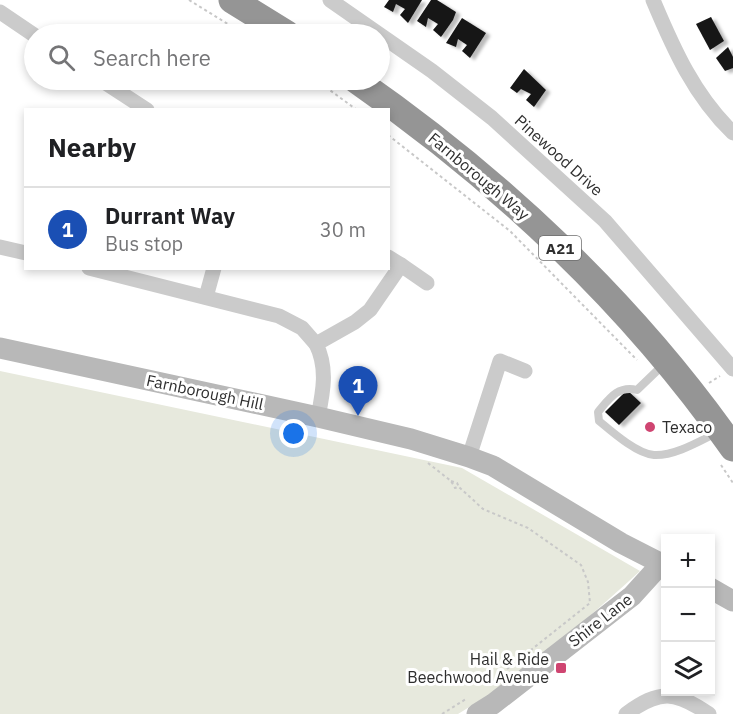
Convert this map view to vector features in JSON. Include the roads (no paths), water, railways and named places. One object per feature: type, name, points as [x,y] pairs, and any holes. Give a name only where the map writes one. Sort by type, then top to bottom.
[{"type":"highway","points":[[232,0],[271,24]]},
{"type":"highway","name":"Farnborough Way","points":[[370,90],[431,134],[514,204],[593,280],[660,369],[719,439]]},
{"type":"main road","name":"Farnborough Hill","points":[[0,348],[318,417],[411,439],[469,457],[494,466],[621,543],[661,564]]},
{"type":"main road","name":"Shire Lane","points":[[484,708],[632,596],[661,567]]},
{"type":"main road","points":[[715,590],[733,601]]},
{"type":"street","name":"Pinewood Drive","points":[[330,0],[364,24]]},
{"type":"street","points":[[653,0],[671,44],[693,86],[733,134]]},
{"type":"street","points":[[0,12],[24,28]]},
{"type":"street","name":"Pinewood Drive","points":[[390,42],[483,111],[605,221],[733,369]]},
{"type":"street","points":[[116,90],[144,108]]},
{"type":"street","points":[[0,247],[24,253]]},
{"type":"street","points":[[316,344],[355,322],[370,310],[395,261],[427,283]]},
{"type":"street","points":[[97,270],[287,318],[303,328],[316,344],[323,362],[324,374],[318,417]]},
{"type":"street","points":[[206,297],[213,270]]},
{"type":"street","points":[[469,457],[500,361],[525,371]]},
{"type":"street","points":[[626,714],[645,700],[669,695],[694,704],[709,714]]},
{"type":"lane","points":[[660,369],[637,390],[628,388],[614,393],[598,412],[599,421],[610,431],[646,454],[663,454],[719,439]]},
{"type":"place","name":"Durrant Way","points":[[358,416]]},
{"type":"place","name":"Texaco","points":[[650,427]]},
{"type":"place","name":"Hail & Ride Beechwood Avenue","points":[[561,668]]}]
